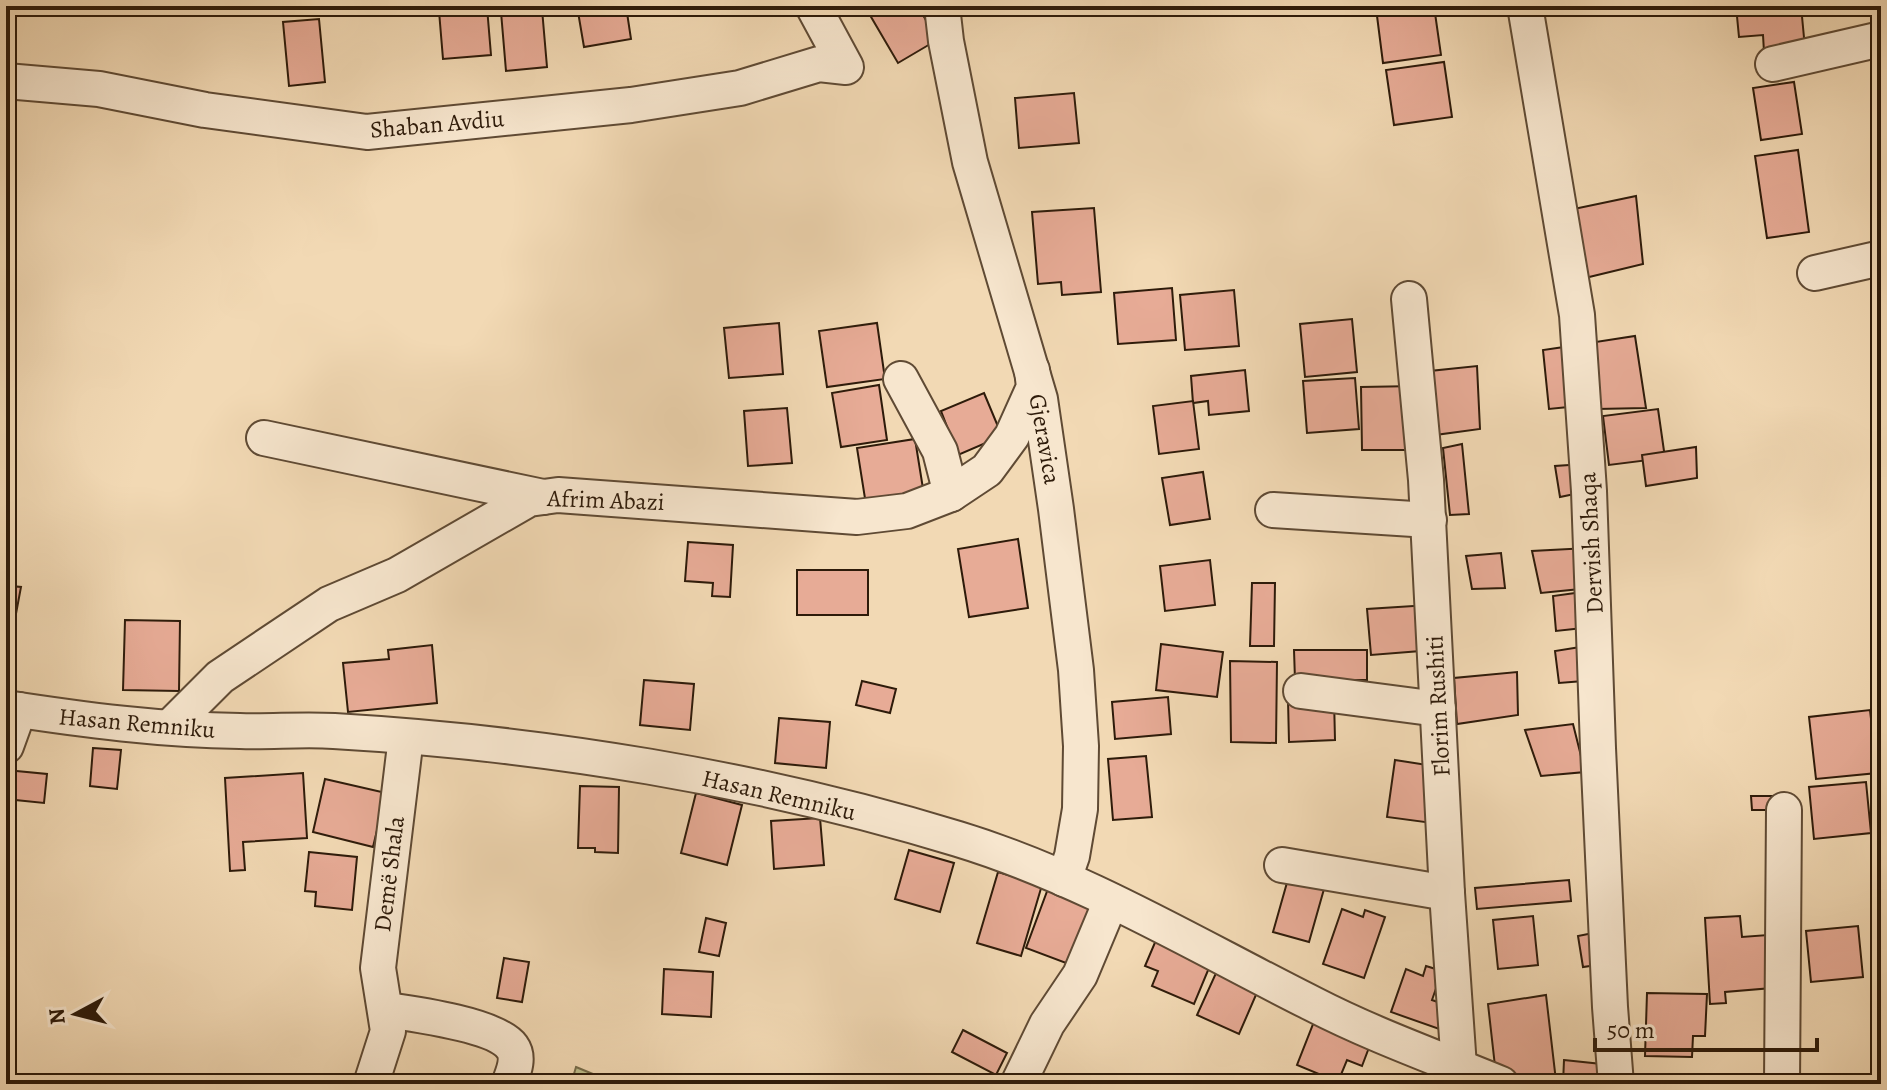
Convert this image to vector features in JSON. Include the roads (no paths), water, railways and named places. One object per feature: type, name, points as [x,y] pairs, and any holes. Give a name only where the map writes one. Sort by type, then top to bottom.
[{"type":"street","name":"Shaban Avdiu","points":[[6,81],[99,89],[205,110],[367,132],[631,105],[740,88],[819,64],[846,67],[813,6]]},
{"type":"street","name":"Gjeravica","points":[[942,6],[970,162],[1040,399],[1056,509],[1076,670],[1081,746],[1080,809],[1072,856],[1064,879]]},
{"type":"street","name":"Dervish Shaqa","points":[[1525,6],[1577,315],[1591,522],[1598,763],[1616,1084]]},
{"type":"street","points":[[1773,64],[1881,39]]},
{"type":"street","points":[[1815,273],[1881,258]]},
{"type":"street","name":"Florim Rushiti","points":[[1409,299],[1429,520],[1447,893],[1459,1067]]},
{"type":"street","name":"Afrim Abazi","points":[[170,727],[220,677],[329,604],[397,575],[529,499],[558,495],[857,517],[907,511],[951,494],[987,470],[1012,436],[1034,387],[1032,370]]},
{"type":"street","points":[[901,379],[940,451],[951,494]]},
{"type":"street","points":[[264,438],[543,497]]},
{"type":"street","points":[[1273,510],[1429,520]]},
{"type":"street","points":[[1301,691],[1438,709]]},
{"type":"street","points":[[6,746],[13,709]]},
{"type":"street","name":"Hasan Remniku","points":[[13,709],[118,724],[239,731],[331,730],[586,756],[760,790],[955,838],[1014,857],[1064,879],[1319,1007],[1501,1084]]},
{"type":"street","name":"Demë Shala","points":[[371,1084],[388,1031],[378,968],[406,737]]},
{"type":"street","points":[[1782,1084],[1784,810]]},
{"type":"street","points":[[1282,865],[1447,893]]},
{"type":"street","points":[[1018,1084],[1047,1024],[1080,975],[1111,901]]},
{"type":"street","points":[[386,1010],[450,1022],[499,1037],[512,1046],[515,1055],[515,1067],[509,1084]]}]
